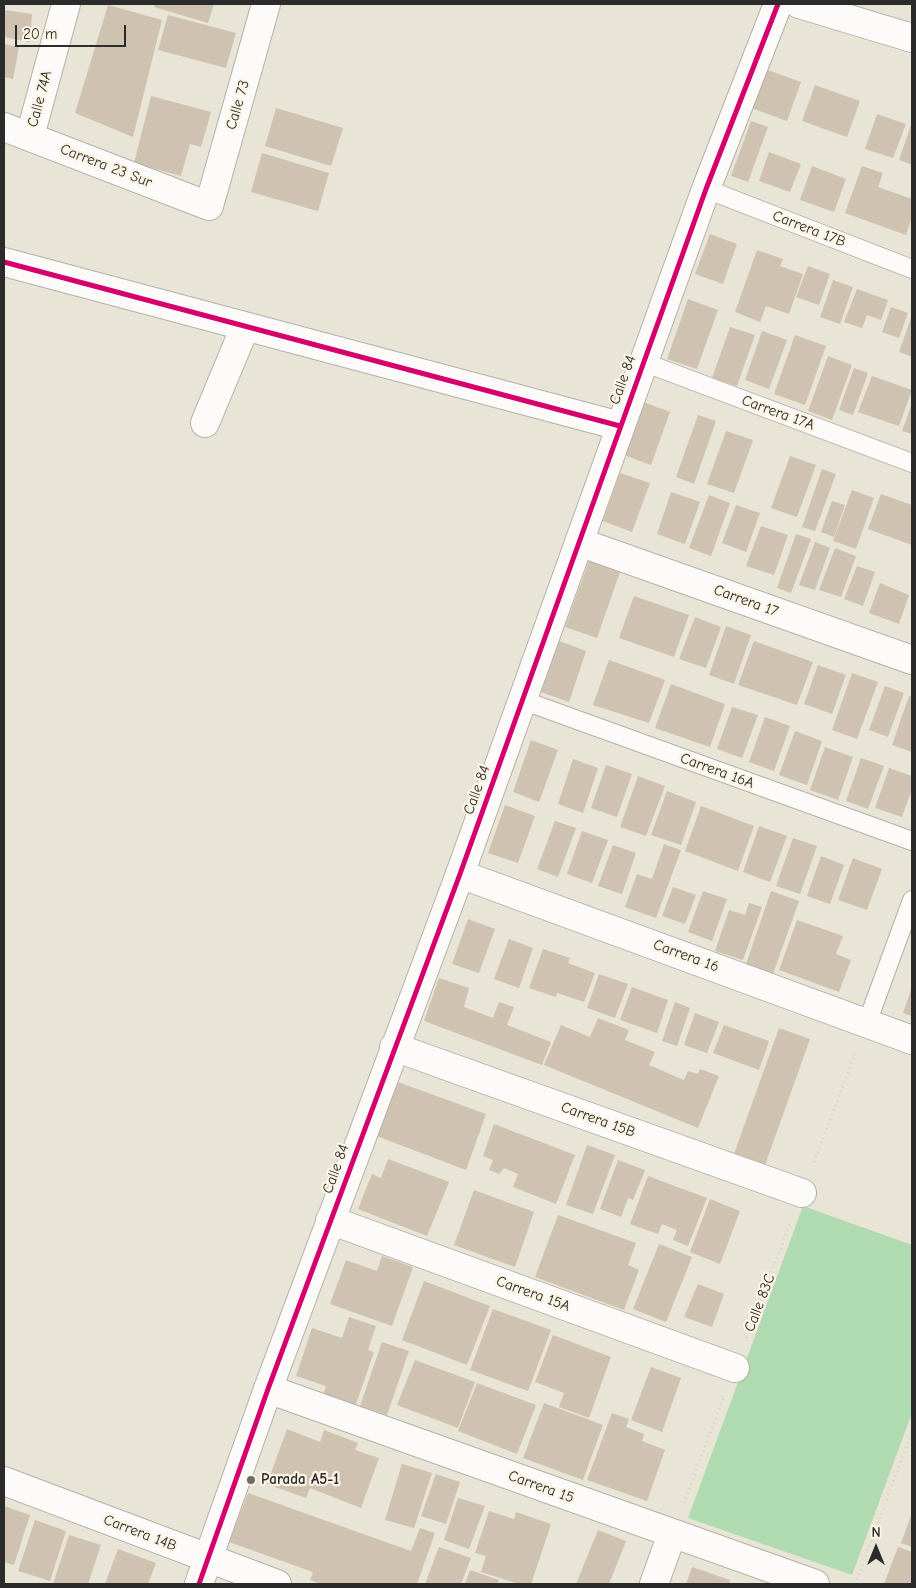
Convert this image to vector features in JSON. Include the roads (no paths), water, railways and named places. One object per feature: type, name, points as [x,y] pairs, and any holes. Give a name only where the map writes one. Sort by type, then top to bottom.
[{"type":"street","name":"Calle 74A","points":[[30,136],[66,4]]},
{"type":"street","name":"Calle 73","points":[[209,206],[266,4]]},
{"type":"street","name":"Calle 84","points":[[204,1572],[268,1389],[460,874],[706,189],[778,4]]},
{"type":"street","points":[[799,4],[912,38]]},
{"type":"street","name":"Carrera 23 Sur","points":[[4,126],[209,206]]},
{"type":"street","points":[[4,262],[620,426]]},
{"type":"street","points":[[205,423],[245,326]]},
{"type":"street","name":"Carrera 17","points":[[579,542],[912,660]]},
{"type":"street","name":"Carrera 16","points":[[460,874],[912,1040]]},
{"type":"street","name":"Carrera 15B","points":[[394,1047],[802,1193]]},
{"type":"street","name":"Carrera 15A","points":[[330,1220],[735,1368]]},
{"type":"street","name":"Carrera 15","points":[[268,1389],[815,1584]]},
{"type":"street","name":"Carrera 14B","points":[[4,1481],[204,1572],[277,1584]]},
{"type":"street","points":[[654,1584],[672,1534]]},
{"type":"lane","name":"Carrera 17B","points":[[706,189],[912,269]]},
{"type":"lane","name":"Carrera 17A","points":[[643,362],[912,463]]},
{"type":"lane","name":"Carrera 16A","points":[[522,700],[912,841]]},
{"type":"lane","points":[[867,1023],[912,900]]},
{"type":"place","name":"Parada A5-1","points":[[251,1480]]}]
